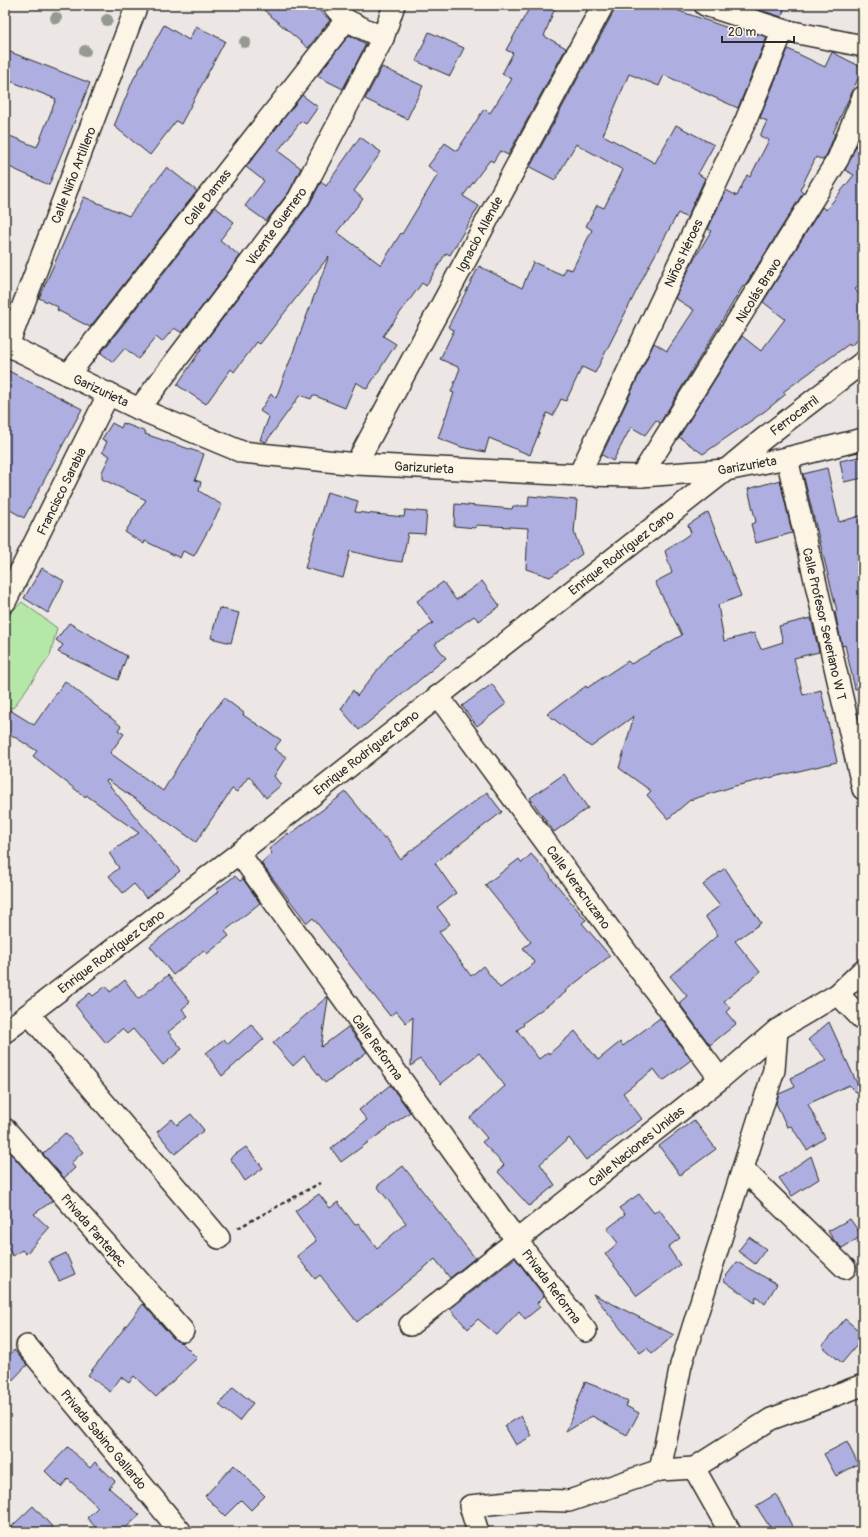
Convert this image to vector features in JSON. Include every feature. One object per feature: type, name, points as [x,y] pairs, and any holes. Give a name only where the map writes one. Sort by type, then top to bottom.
[{"type":"street","name":"Calle Niño Artillero","points":[[7,345],[137,5]]},
{"type":"street","name":"Vicente Guerrero","points":[[139,409],[299,198],[383,38],[394,5]]},
{"type":"street","name":"Ignacio Allende","points":[[356,464],[602,5]]},
{"type":"street","points":[[704,5],[783,30],[863,46]]},
{"type":"street","points":[[339,12],[383,38]]},
{"type":"street","name":"Calle Damas","points":[[68,375],[339,12]]},
{"type":"street","name":"Niños Héroes","points":[[579,475],[746,120],[783,30]]},
{"type":"street","name":"Nicolás Bravo","points":[[641,476],[838,159],[863,97]]},
{"type":"street","name":"Garizurieta","points":[[7,345],[109,393],[139,409],[242,452],[356,464],[579,475],[641,476],[726,470],[787,458],[863,439]]},
{"type":"street","name":"Ferrocarril","points":[[726,470],[763,439],[863,362]]},
{"type":"street","name":"Francisco Sarabia","points":[[8,593],[109,393]]},
{"type":"street","name":"Calle Profesor Severiano W T","points":[[787,458],[863,789]]},
{"type":"street","name":"Enrique Rodríguez Cano","points":[[5,1032],[239,853],[726,470]]},
{"type":"street","name":"Calle Veracruzano","points":[[438,696],[720,1078]]},
{"type":"street","name":"Calle Reforma","points":[[239,853],[517,1241]]},
{"type":"street","name":"Calle Naciones Unidas","points":[[410,1325],[720,1078],[777,1030],[838,994],[863,970]]},
{"type":"street","points":[[838,994],[863,1020]]},
{"type":"street","points":[[29,1014],[219,1238]]},
{"type":"street","points":[[660,1470],[680,1365],[774,1070],[777,1030]]},
{"type":"street","name":"Privada Pantepec","points":[[5,1129],[183,1330]]},
{"type":"street","points":[[743,1169],[845,1268]]},
{"type":"street","name":"Privada Reforma","points":[[517,1241],[586,1331]]},
{"type":"street","name":"Privada Sabino Gallardo","points":[[26,1346],[182,1532]]},
{"type":"street","points":[[478,1532],[470,1506],[529,1500],[569,1501],[660,1470],[694,1468],[771,1419],[863,1386]]},
{"type":"street","points":[[694,1468],[730,1532]]},
{"type":"path","points":[[219,1238],[320,1183]]},
{"type":"green space","points":[[22,602],[57,628],[50,656],[13,708],[5,707],[5,622],[12,611]]},
{"type":"building","points":[[258,5],[313,5],[330,20],[308,48]]},
{"type":"building","points":[[531,5],[556,5],[544,36],[566,48],[508,155],[500,151],[493,162],[490,160],[463,196],[479,206],[450,255],[446,253],[426,286],[422,283],[383,336],[396,344],[367,389],[356,382],[345,408],[313,395],[311,399],[300,395],[266,442],[260,440],[269,417],[260,411],[271,394],[276,398],[329,256],[260,344],[257,342],[234,372],[231,369],[206,404],[177,385],[202,348],[201,347],[309,205],[321,182],[326,186],[360,137],[381,152],[354,191],[363,199],[337,232],[381,265],[401,233],[402,234],[438,174],[428,166],[445,143],[457,151],[484,109],[490,113],[512,79],[502,74],[513,53],[506,50]]},
{"type":"building","points":[[615,5],[662,5],[737,31],[738,28],[767,37],[738,108],[664,75],[659,86],[629,74],[603,135],[655,163],[676,125],[714,145],[698,174],[705,178],[687,218],[678,213],[650,264],[595,373],[582,367],[566,401],[561,399],[553,416],[547,413],[530,455],[489,438],[485,452],[461,447],[438,438],[454,393],[451,392],[460,368],[440,359],[454,330],[448,327],[479,266],[522,288],[533,262],[563,275],[565,268],[572,270],[592,230],[586,226],[597,205],[604,208],[623,170],[576,144],[555,180],[530,167],[614,11]]},
{"type":"building","points":[[744,5],[785,5],[782,17]]},
{"type":"building","points":[[164,25],[189,40],[196,26],[225,41],[181,124],[176,121],[150,155],[114,126],[133,80]]},
{"type":"building","points":[[429,32],[464,48],[450,76],[416,61]]},
{"type":"building","points":[[349,35],[366,44],[343,89],[317,76]]},
{"type":"building","points":[[788,49],[825,67],[832,52],[863,68],[833,133],[835,134],[827,154],[823,160],[816,157],[800,190],[803,193],[744,287],[743,286],[660,423],[656,420],[645,435],[631,427],[613,461],[602,455],[654,343],[667,351],[694,310],[675,298],[692,263],[711,231],[708,229],[726,190],[737,196],[747,175],[750,177],[769,140],[760,136],[767,121],[760,118]]},
{"type":"building","points":[[5,50],[90,83],[49,185],[5,165],[5,134],[37,147],[56,99],[5,79]]},
{"type":"building","points":[[382,67],[423,86],[407,119],[365,99]]},
{"type":"building","points":[[302,95],[318,107],[306,124],[301,121],[278,151],[301,168],[289,192],[266,221],[245,206],[264,181],[246,167]]},
{"type":"building","points":[[857,144],[863,147],[863,283],[855,289],[863,300],[863,336],[850,346],[849,344],[783,392],[786,394],[765,411],[703,454],[679,437],[742,336],[761,351],[785,319],[763,302],[822,207],[826,210],[854,175],[845,170]]},
{"type":"building","points":[[167,167],[197,191],[90,327],[57,310],[58,307],[39,298],[84,197],[129,216]]},
{"type":"building","points":[[215,207],[234,222],[220,240],[240,256],[182,333],[174,328],[162,342],[156,337],[138,359],[125,348],[113,362],[101,353]]},
{"type":"building","points":[[5,369],[82,409],[24,518],[5,507]]},
{"type":"building","points":[[112,423],[121,428],[123,423],[146,432],[145,434],[204,454],[195,480],[201,482],[199,491],[222,505],[194,556],[183,551],[180,558],[145,541],[144,544],[125,532],[146,500],[102,479],[102,472],[110,456],[102,452],[107,442],[102,439]]},
{"type":"building","points":[[863,456],[863,478],[844,482],[840,461]]},
{"type":"building","points":[[827,468],[839,522],[863,515],[863,688],[855,689],[845,645],[842,646],[835,612],[837,611],[803,474]]},
{"type":"building","points":[[780,480],[792,533],[756,543],[751,524],[756,522],[748,489]]},
{"type":"building","points":[[327,492],[358,501],[355,512],[404,517],[405,510],[427,512],[425,534],[408,533],[402,562],[350,551],[343,578],[305,568]]},
{"type":"building","points":[[529,496],[577,500],[574,532],[582,554],[550,577],[526,569],[528,528],[476,525],[476,528],[454,526],[455,504],[512,509],[513,506],[528,506]]},
{"type":"building","points":[[708,512],[741,596],[718,605],[724,641],[754,633],[761,649],[783,642],[779,626],[811,618],[819,652],[794,658],[803,695],[821,690],[837,762],[735,786],[690,800],[668,819],[647,795],[651,791],[619,768],[634,716],[591,747],[547,714],[586,686],[587,688],[628,661],[631,664],[682,635],[655,582],[672,573],[665,551],[691,533],[688,525]]},
{"type":"building","points":[[42,568],[64,581],[48,613],[24,598]]},
{"type":"building","points":[[482,581],[500,606],[479,621],[474,616],[435,644],[446,658],[359,730],[341,709],[353,690],[357,696],[391,653],[433,623],[417,601],[443,582],[456,600]]},
{"type":"building","points":[[219,608],[239,613],[231,643],[211,638]]},
{"type":"building","points":[[69,623],[127,656],[118,680],[58,652],[63,645],[56,640]]},
{"type":"building","points":[[65,681],[121,726],[118,730],[124,734],[110,753],[163,791],[200,729],[224,698],[244,713],[243,715],[281,740],[274,749],[286,757],[274,776],[281,785],[266,798],[249,776],[237,792],[232,789],[196,842],[108,780],[106,781],[180,871],[146,898],[134,884],[123,893],[109,876],[119,868],[109,853],[139,833],[86,795],[85,797],[33,756],[37,751],[5,731],[5,707],[34,725]]},
{"type":"building","points":[[492,684],[506,704],[477,726],[462,706]]},
{"type":"building","points":[[564,774],[588,808],[554,832],[530,798]]},
{"type":"building","points":[[346,792],[384,838],[386,837],[400,859],[487,792],[502,812],[435,863],[456,893],[437,907],[450,924],[439,932],[471,976],[483,966],[500,988],[535,963],[523,948],[531,942],[485,885],[519,859],[522,863],[531,854],[551,876],[550,877],[586,920],[582,923],[610,956],[565,991],[566,992],[523,1023],[524,1025],[517,1030],[539,1059],[548,1052],[549,1054],[575,1031],[598,1060],[620,1042],[623,1046],[660,1018],[691,1060],[663,1081],[654,1069],[623,1093],[642,1119],[586,1160],[569,1138],[540,1164],[555,1185],[529,1206],[498,1172],[504,1165],[482,1142],[487,1138],[470,1118],[505,1086],[479,1053],[441,1084],[420,1059],[411,1066],[413,1017],[406,1023],[396,1011],[390,1016],[313,918],[307,923],[261,863],[272,853],[269,849],[288,833],[289,835]]},
{"type":"building","points":[[725,868],[761,923],[735,941],[760,972],[724,1001],[730,1008],[726,1012],[736,1024],[710,1045],[679,1003],[687,996],[670,976],[718,935],[705,916],[720,906],[703,885]]},
{"type":"building","points":[[235,876],[240,881],[243,879],[260,903],[225,931],[229,936],[207,954],[204,950],[173,975],[150,946],[219,891],[217,889]]},
{"type":"building","points":[[168,975],[190,1002],[182,1009],[188,1016],[168,1032],[182,1049],[163,1065],[133,1029],[127,1034],[122,1029],[106,1043],[75,1005],[90,993],[93,996],[106,986],[110,992],[125,980],[138,999]]},
{"type":"building","points":[[327,997],[328,999],[321,1047],[348,1027],[367,1052],[325,1083],[304,1056],[293,1066],[273,1043]]},
{"type":"building","points":[[829,1022],[860,1090],[856,1092],[849,1085],[808,1104],[825,1138],[807,1150],[791,1126],[787,1127],[776,1103],[779,1094],[795,1087],[791,1078],[827,1060],[808,1040]]},
{"type":"building","points":[[251,1024],[264,1039],[222,1076],[206,1053],[224,1039],[228,1044]]},
{"type":"building","points":[[390,1085],[410,1112],[341,1162],[331,1148],[367,1120],[359,1110]]},
{"type":"building","points":[[191,1114],[204,1130],[175,1154],[157,1132],[172,1119],[177,1125]]},
{"type":"building","points":[[694,1120],[716,1149],[680,1175],[659,1146]]},
{"type":"building","points":[[65,1133],[83,1152],[71,1163],[75,1168],[64,1178],[43,1154]]},
{"type":"building","points":[[5,1147],[52,1201],[34,1214],[49,1228],[26,1254],[22,1250],[13,1256],[5,1244]]},
{"type":"building","points":[[246,1147],[263,1168],[245,1181],[230,1158]]},
{"type":"building","points":[[811,1156],[819,1179],[792,1196],[779,1178]]},
{"type":"building","points":[[403,1166],[475,1258],[450,1278],[435,1259],[357,1322],[320,1275],[315,1279],[297,1256],[316,1241],[295,1211],[319,1194],[330,1208],[338,1202],[355,1225],[358,1223],[377,1248],[406,1223],[377,1186]]},
{"type":"building","points":[[639,1194],[654,1213],[659,1209],[680,1238],[668,1247],[680,1265],[637,1296],[605,1254],[618,1243],[607,1229],[625,1215],[619,1208]]},
{"type":"building","points":[[850,1219],[862,1236],[842,1248],[833,1239],[828,1231]]},
{"type":"building","points":[[749,1237],[766,1249],[755,1264],[738,1251]]},
{"type":"building","points":[[66,1253],[75,1274],[59,1281],[49,1261]]},
{"type":"building","points":[[515,1258],[544,1296],[537,1303],[540,1307],[525,1319],[519,1311],[497,1335],[478,1319],[468,1329],[450,1309]]},
{"type":"building","points":[[737,1262],[777,1284],[765,1304],[756,1296],[755,1303],[723,1280]]},
{"type":"building","points":[[593,1294],[674,1335],[652,1354],[647,1348],[640,1353]]},
{"type":"building","points":[[143,1304],[174,1339],[182,1343],[197,1358],[156,1397],[134,1376],[129,1383],[121,1377],[110,1392],[88,1375]]},
{"type":"building","points":[[845,1319],[863,1334],[863,1338],[842,1363],[822,1346]]},
{"type":"building","points":[[14,1350],[27,1365],[5,1388],[5,1360]]},
{"type":"building","points":[[585,1382],[613,1393],[628,1402],[626,1406],[639,1413],[627,1435],[592,1416],[566,1432]]},
{"type":"building","points":[[233,1387],[253,1403],[239,1421],[219,1405]]},
{"type":"building","points":[[521,1416],[532,1436],[516,1445],[505,1426]]},
{"type":"building","points":[[847,1442],[858,1464],[836,1476],[824,1454]]},
{"type":"building","points":[[68,1447],[90,1468],[95,1462],[115,1481],[109,1488],[140,1515],[121,1532],[100,1532],[87,1518],[98,1507],[68,1479],[61,1487],[45,1471]]},
{"type":"building","points":[[234,1465],[265,1496],[251,1510],[241,1500],[225,1516],[205,1496]]},
{"type":"building","points":[[776,1494],[795,1532],[773,1532],[756,1506]]},
{"type":"building","points":[[33,1506],[57,1532],[6,1532]]}]
